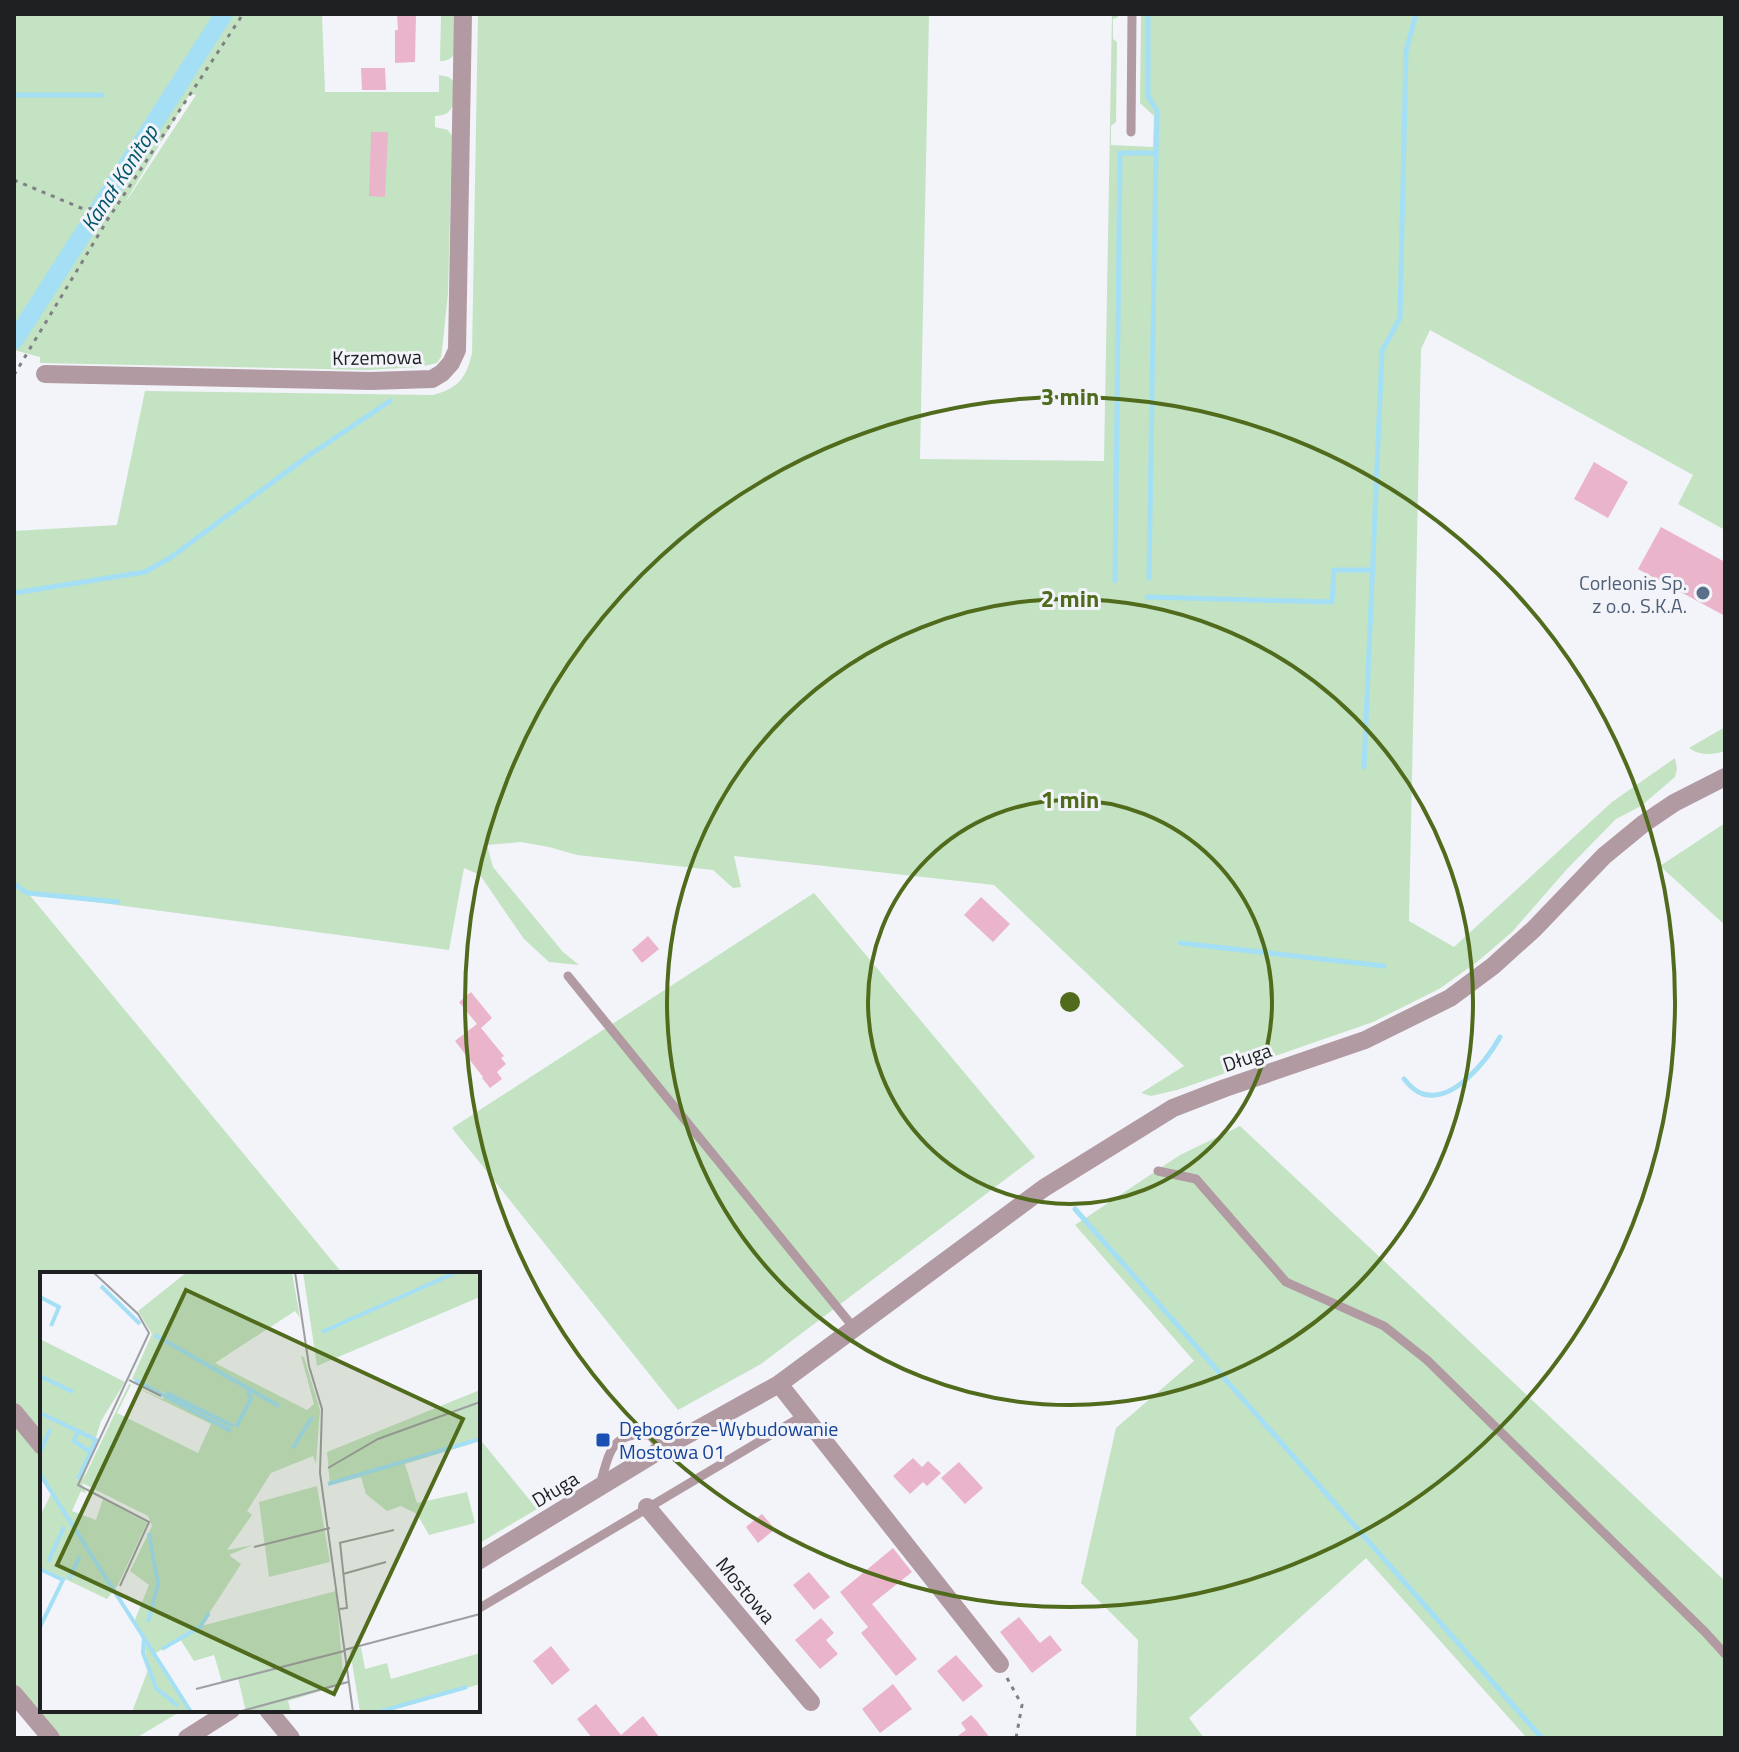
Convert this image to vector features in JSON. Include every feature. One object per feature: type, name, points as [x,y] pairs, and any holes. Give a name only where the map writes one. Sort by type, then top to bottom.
[{"type":"street","name":"Krzemowa","points":[[45,374],[371,381],[432,379],[442,373],[457,350],[463,14]]},
{"type":"street","name":"Długa","points":[[480,1560],[662,1449],[779,1384],[1044,1188],[1173,1108],[1365,1040],[1450,998],[1493,966],[1534,929],[1604,856],[1643,824],[1674,803],[1725,777]]},
{"type":"street","points":[[779,1384],[1000,1664]]},
{"type":"street","points":[[14,1412],[40,1444]]},
{"type":"street","name":"Mostowa","points":[[647,1507],[811,1702]]},
{"type":"street","points":[[14,1694],[51,1738]]},
{"type":"street","points":[[187,1738],[228,1712]]},
{"type":"street","points":[[270,1712],[291,1738]]},
{"type":"lane","points":[[1131,132],[1132,14]]},
{"type":"lane","points":[[568,976],[854,1328]]},
{"type":"lane","points":[[1158,1171],[1196,1179],[1286,1282],[1384,1326],[1427,1360],[1725,1654]]},
{"type":"lane","points":[[480,1608],[804,1415]]},
{"type":"lane","points":[[599,1489],[612,1447],[625,1436],[637,1433],[650,1435],[662,1449]]},
{"type":"path","points":[[14,375],[108,219],[243,14]]},
{"type":"path","points":[[14,180],[81,208],[94,209],[108,219]]},
{"type":"path","points":[[1000,1664],[1022,1705],[1016,1738]]},
{"type":"green space","points":[[14,14],[322,14],[325,92],[439,92],[439,75],[453,81],[451,109],[435,116],[435,127],[448,130],[452,136],[448,294],[441,357],[437,363],[367,370],[40,363],[40,357],[14,350]],"holes":[[[190,94],[196,95],[127,200]]]},
{"type":"green space","points":[[441,14],[455,14],[454,54],[448,60],[440,61]]},
{"type":"green space","points":[[478,14],[929,14],[920,459],[1104,461],[1112,14],[1118,14],[1118,17],[1113,19],[1113,39],[1117,42],[1116,122],[1111,126],[1111,145],[1153,147],[1154,116],[1140,103],[1141,14],[1725,14],[1725,530],[1678,504],[1693,475],[1430,330],[1421,349],[1409,921],[1454,947],[1612,802],[1675,758],[1677,769],[1675,777],[1641,806],[1616,819],[1512,932],[1439,989],[1373,1022],[1177,1090],[1151,1096],[1141,1093],[1184,1066],[994,885],[734,856],[741,887],[733,888],[713,870],[577,855],[521,842],[487,845],[493,867],[563,952],[579,965],[549,962],[524,939],[480,875],[464,868],[449,950],[28,893],[341,1272],[40,1272],[40,1712],[180,1712],[136,1738],[43,1738],[14,1703],[14,531],[117,525],[145,391],[433,395],[460,381],[472,353]]},
{"type":"green space","points":[[1725,727],[1725,751],[1706,754],[1689,748]]},
{"type":"green space","points":[[1725,823],[1725,925],[1660,866]]},
{"type":"green space","points":[[814,893],[1035,1157],[761,1364],[678,1410],[452,1128]]},
{"type":"green space","points":[[1240,1126],[1725,1581],[1725,1738],[1527,1738],[1366,1558],[1189,1718],[1204,1738],[1136,1738],[1138,1640],[1081,1583],[1116,1428],[1194,1361],[1075,1225],[1180,1155]]},
{"type":"green space","points":[[480,1439],[537,1509],[480,1543]]},
{"type":"building","points":[[397,14],[416,14],[415,62],[395,63]]},
{"type":"building","points":[[361,68],[385,68],[386,90],[362,90]]},
{"type":"building","points":[[371,132],[388,132],[385,197],[369,196]]},
{"type":"building","points":[[1594,462],[1628,482],[1608,518],[1574,499]]},
{"type":"building","name":"Corleonis Sp. z o.o. S.K.A.","points":[[1661,527],[1725,562],[1725,616],[1638,569]]},
{"type":"building","points":[[981,897],[1010,924],[993,942],[964,915]]},
{"type":"building","points":[[648,936],[659,949],[642,963],[632,950]]},
{"type":"building","points":[[471,992],[492,1018],[481,1028],[504,1056],[501,1058],[506,1064],[497,1072],[502,1079],[490,1088],[455,1041],[477,1024],[459,1002]]},
{"type":"building","points":[[913,1458],[922,1467],[928,1461],[941,1473],[927,1486],[923,1482],[910,1494],[893,1476]]},
{"type":"building","points":[[959,1462],[983,1488],[965,1504],[941,1478]]},
{"type":"building","points":[[762,1514],[775,1529],[758,1543],[746,1527]]},
{"type":"building","points":[[893,1548],[912,1572],[872,1604],[917,1659],[896,1676],[861,1633],[868,1627],[840,1592]]},
{"type":"building","points":[[809,1572],[830,1597],[814,1610],[793,1585]]},
{"type":"building","points":[[1019,1617],[1040,1643],[1050,1635],[1062,1650],[1032,1673],[1000,1632]]},
{"type":"building","points":[[821,1618],[834,1633],[826,1640],[838,1654],[820,1669],[795,1640]]},
{"type":"building","points":[[551,1646],[570,1670],[552,1685],[533,1661]]},
{"type":"building","points":[[956,1655],[983,1686],[963,1702],[937,1671]]},
{"type":"building","points":[[893,1684],[912,1709],[880,1733],[862,1709]]},
{"type":"building","points":[[596,1704],[621,1735],[643,1716],[660,1738],[592,1738],[577,1719]]},
{"type":"building","points":[[971,1715],[990,1738],[955,1738],[966,1730],[961,1723]]},
{"type":"waterway","name":"Kanał Konitop","points":[[14,341],[224,14]]},
{"type":"waterway","points":[[1115,581],[1120,153],[1156,153],[1157,111],[1148,96],[1148,14]]},
{"type":"waterway","points":[[1364,767],[1382,351],[1400,318],[1406,51],[1416,14]]},
{"type":"waterway","points":[[14,95],[102,95]]},
{"type":"waterway","points":[[1149,578],[1156,153]]},
{"type":"waterway","points":[[14,593],[145,572],[170,558],[308,456],[390,401]]},
{"type":"waterway","points":[[1147,597],[1332,602],[1334,570],[1373,570]]},
{"type":"waterway","points":[[14,884],[27,893],[118,902]]},
{"type":"waterway","points":[[1180,943],[1384,966]]},
{"type":"waterway","points":[[1404,1079],[1423,1094],[1446,1092],[1478,1068],[1500,1037]]},
{"type":"waterway","points":[[1075,1209],[1542,1738]]},
{"type":"place","name":"Corleonis Sp. z o.o. S.K.A.","points":[[1703,593]]},
{"type":"place","name":"Dębogórze-Wybudowanie Mostowa 01","points":[[603,1440]]}]
